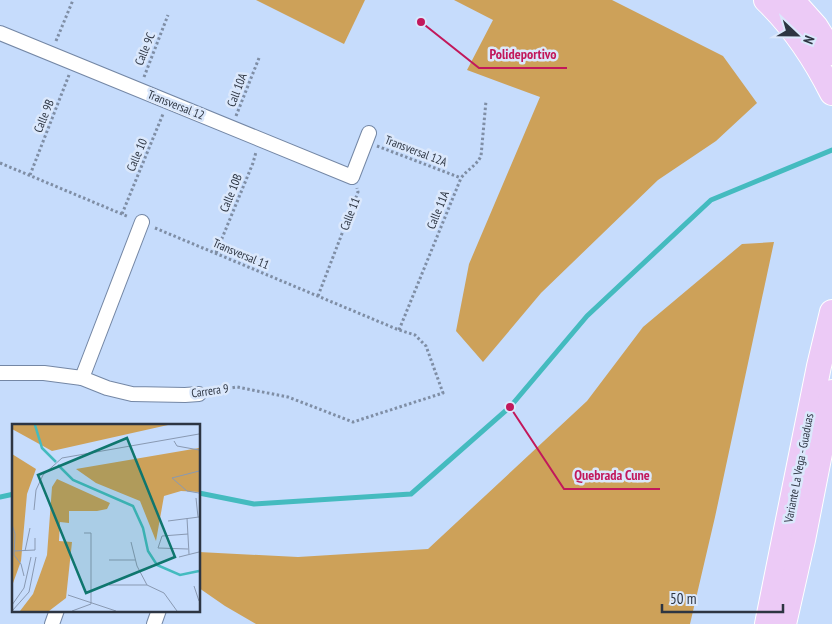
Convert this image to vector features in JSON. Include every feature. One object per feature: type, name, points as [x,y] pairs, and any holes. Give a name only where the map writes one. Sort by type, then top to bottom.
[{"type":"highway","points":[[779,4],[816,27],[832,53]]},
{"type":"highway","points":[[779,4],[809,50],[832,93]]},
{"type":"highway","name":"Variante La Vega - Guaduas","points":[[768,624],[819,366],[832,312]]},
{"type":"highway","name":"Variante La Vega - Guaduas","points":[[784,624],[803,540],[832,392]]},
{"type":"street","name":"Transversal 12","points":[[0,33],[352,177]]},
{"type":"street","name":"Calle 11","points":[[352,177],[367,137]]},
{"type":"street","points":[[82,378],[142,222]]},
{"type":"street","name":"Carrera 9","points":[[0,373],[44,373],[82,378],[107,388],[132,394],[199,394]]},
{"type":"street","points":[[52,624],[56,612]]},
{"type":"street","points":[[154,624],[158,612]]},
{"type":"path","points":[[51,54],[73,0]]},
{"type":"path","name":"Calle 9C","points":[[139,90],[168,15]]},
{"type":"path","name":"Call 10A","points":[[232,128],[258,58]]},
{"type":"path","name":"Calle 9B","points":[[30,175],[74,63]]},
{"type":"path","name":"Calle 11A","points":[[399,330],[461,178],[467,169],[477,164],[481,156],[486,101]]},
{"type":"path","name":"Calle 10","points":[[122,214],[168,102]]},
{"type":"path","name":"Transversal 12A","points":[[367,137],[461,178]]},
{"type":"path","name":"Calle 10B","points":[[216,253],[253,163],[258,139]]},
{"type":"path","name":"Transversal 11","points":[[0,163],[399,330],[415,334],[426,346],[443,393]]},
{"type":"path","name":"Calle 11","points":[[318,296],[358,192],[352,177]]},
{"type":"path","name":"Carrera 9","points":[[199,394],[237,388],[246,389],[288,397],[353,422],[443,393]]},
{"type":"shaded area","points":[[256,0],[365,0],[344,44]]},
{"type":"shaded area","points":[[454,0],[612,0],[723,56],[757,103],[716,141],[658,180],[541,293],[483,362],[456,331],[469,264],[540,97],[467,70],[493,20]]},
{"type":"shaded area","points":[[774,242],[690,624],[256,624],[200,589],[200,552],[298,557],[428,549],[587,401],[643,327],[742,244]]},
{"type":"waterway","points":[[200,493],[254,504],[411,494],[510,407],[587,316],[711,200],[832,150]]},
{"type":"waterway","points":[[0,497],[12,494]]},
{"type":"place","name":"Polideportivo","points":[[421,22]]},
{"type":"place","name":"Quebrada Cune","points":[[510,407]]}]
